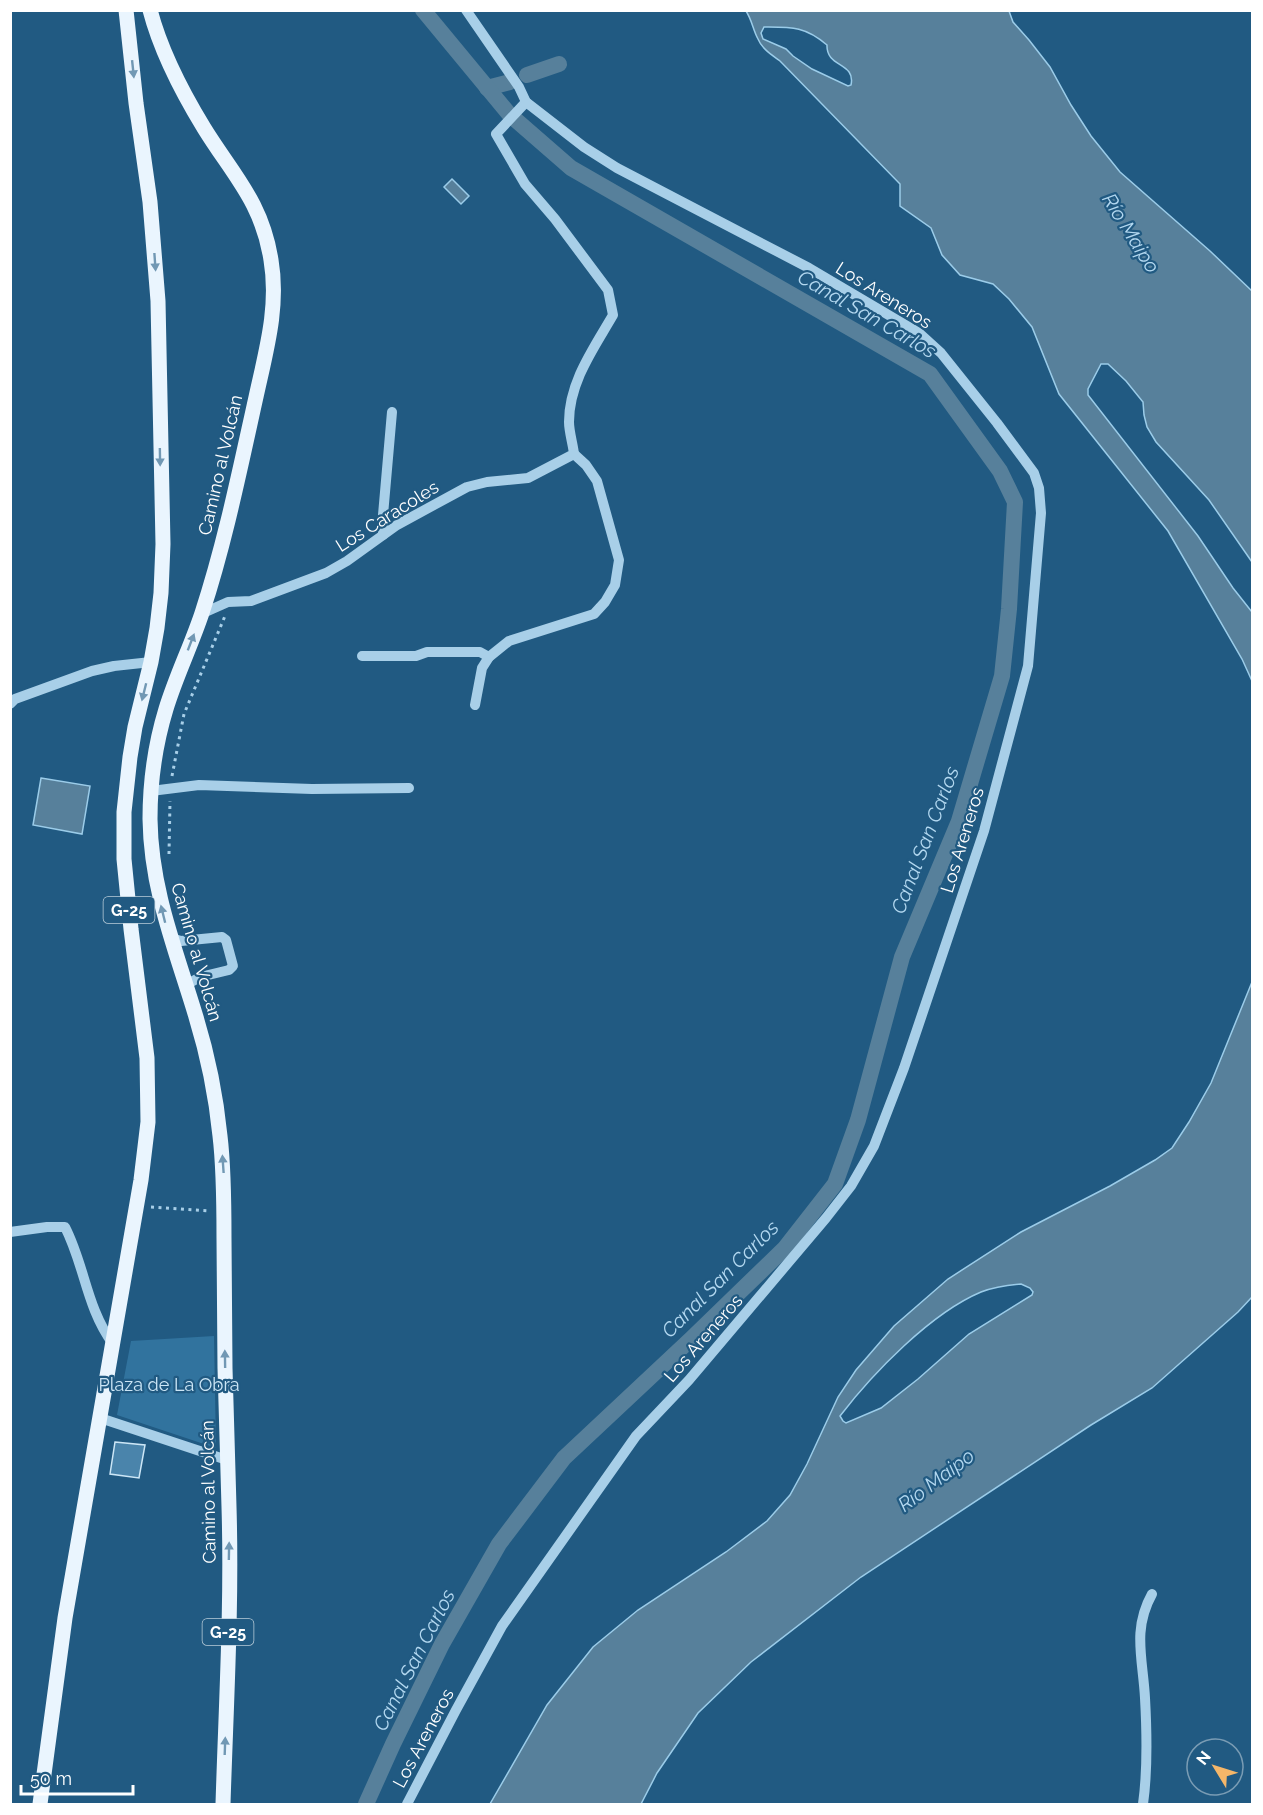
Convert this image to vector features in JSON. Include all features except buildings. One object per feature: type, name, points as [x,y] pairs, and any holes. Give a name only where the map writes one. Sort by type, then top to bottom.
[{"type":"main road","name":"G-25","points":[[40,1804],[65,1618],[145,1154],[148,1090],[144,1026],[124,859],[124,812],[129,757],[151,662],[161,593],[163,552],[158,301],[150,202],[126,10]]},
{"type":"main road","name":"Camino al Volcán","points":[[150,10],[160,41],[188,100],[204,128],[240,179],[256,208],[267,239],[274,283],[270,335],[242,459],[216,565],[201,614],[166,709],[157,745],[151,790],[150,827],[154,869],[165,923],[207,1058],[215,1096],[223,1168],[229,1541],[223,1804]]},
{"type":"street","name":"Los Areneros","points":[[407,1804],[502,1626],[636,1437],[689,1380],[826,1218],[851,1186],[874,1146],[904,1068],[984,831],[1028,666],[1041,513],[1040,488],[1034,473],[941,353],[919,333],[809,268],[617,168],[584,147],[525,103],[519,87],[466,10]]},
{"type":"street","points":[[475,705],[482,668],[489,657],[509,641],[594,614],[605,602],[615,585],[619,560],[597,481],[586,465],[574,454],[569,424],[571,402],[583,368],[613,315],[608,290],[555,219],[525,184],[496,134],[525,103]]},
{"type":"street","points":[[383,535],[392,412]]},
{"type":"street","name":"Los Caracoles","points":[[201,614],[228,602],[251,601],[326,573],[347,561],[397,525],[467,487],[487,482],[528,478],[574,454]]},
{"type":"street","points":[[362,656],[416,656],[427,652],[480,652],[489,657]]},
{"type":"street","points":[[10,704],[15,699],[92,671],[151,662]]},
{"type":"street","points":[[151,790],[199,785],[312,789],[410,788]]},
{"type":"street","points":[[171,938],[181,941],[222,937],[226,940],[233,966],[200,977],[186,985]]},
{"type":"street","points":[[10,1232],[65,1227],[101,1327],[113,1344]]},
{"type":"street","points":[[100,1418],[227,1460]]},
{"type":"street","points":[[1143,1804],[1147,1766],[1147,1730],[1139,1635],[1143,1613],[1152,1593]]},
{"type":"path","points":[[169,861],[171,788],[184,714],[224,622],[228,602]]},
{"type":"path","points":[[136,1206],[224,1212]]},
{"type":"green space","name":"Plaza de La Obra","points":[[214,1336],[216,1448],[117,1415],[131,1341]]},
{"type":"water","name":"Río Maipo","points":[[746,11],[1009,11],[1013,22],[1050,67],[1091,136],[1120,172],[1252,291],[1252,562],[1209,500],[1156,442],[1147,427],[1143,402],[1126,381],[1108,364],[1101,364],[1088,389],[1088,395],[1198,536],[1252,612],[1252,681],[1242,659],[1168,531],[1059,394],[1032,327],[993,284],[960,275],[942,255],[931,228],[900,206],[900,184],[780,61],[765,49],[756,36]],"holes":[[[764,27],[797,29],[812,34],[827,45],[831,58],[849,72],[851,85],[848,86],[812,69],[786,49],[763,39],[761,33]]]},
{"type":"water","points":[[452,179],[469,196],[461,204],[444,187]]},
{"type":"water","points":[[41,778],[90,786],[82,834],[33,825]]},
{"type":"water","name":"Río Maipo","points":[[1252,982],[1252,1297],[1238,1312],[1152,1388],[1091,1425],[861,1577],[751,1662],[698,1713],[657,1773],[641,1804],[490,1804],[547,1705],[593,1647],[638,1610],[726,1552],[767,1521],[790,1495],[838,1397],[856,1370],[894,1326],[948,1279],[1021,1232],[1110,1186],[1172,1148],[1211,1083]],"holes":[[[1021,1284],[1030,1288],[1032,1295],[969,1334],[881,1408],[846,1423],[843,1421],[840,1416],[869,1381],[904,1346],[943,1314],[986,1290]]]},
{"type":"waterway","name":"Canal San Carlos","points":[[366,1804],[442,1644],[499,1544],[564,1458],[785,1248],[835,1184],[858,1120],[902,957],[959,821],[1002,676],[1009,609],[1015,502],[1000,471],[930,374],[571,168],[509,114],[423,10]]},
{"type":"waterway","points":[[527,75],[559,64]]},
{"type":"waterway","points":[[487,88],[510,82]]}]
